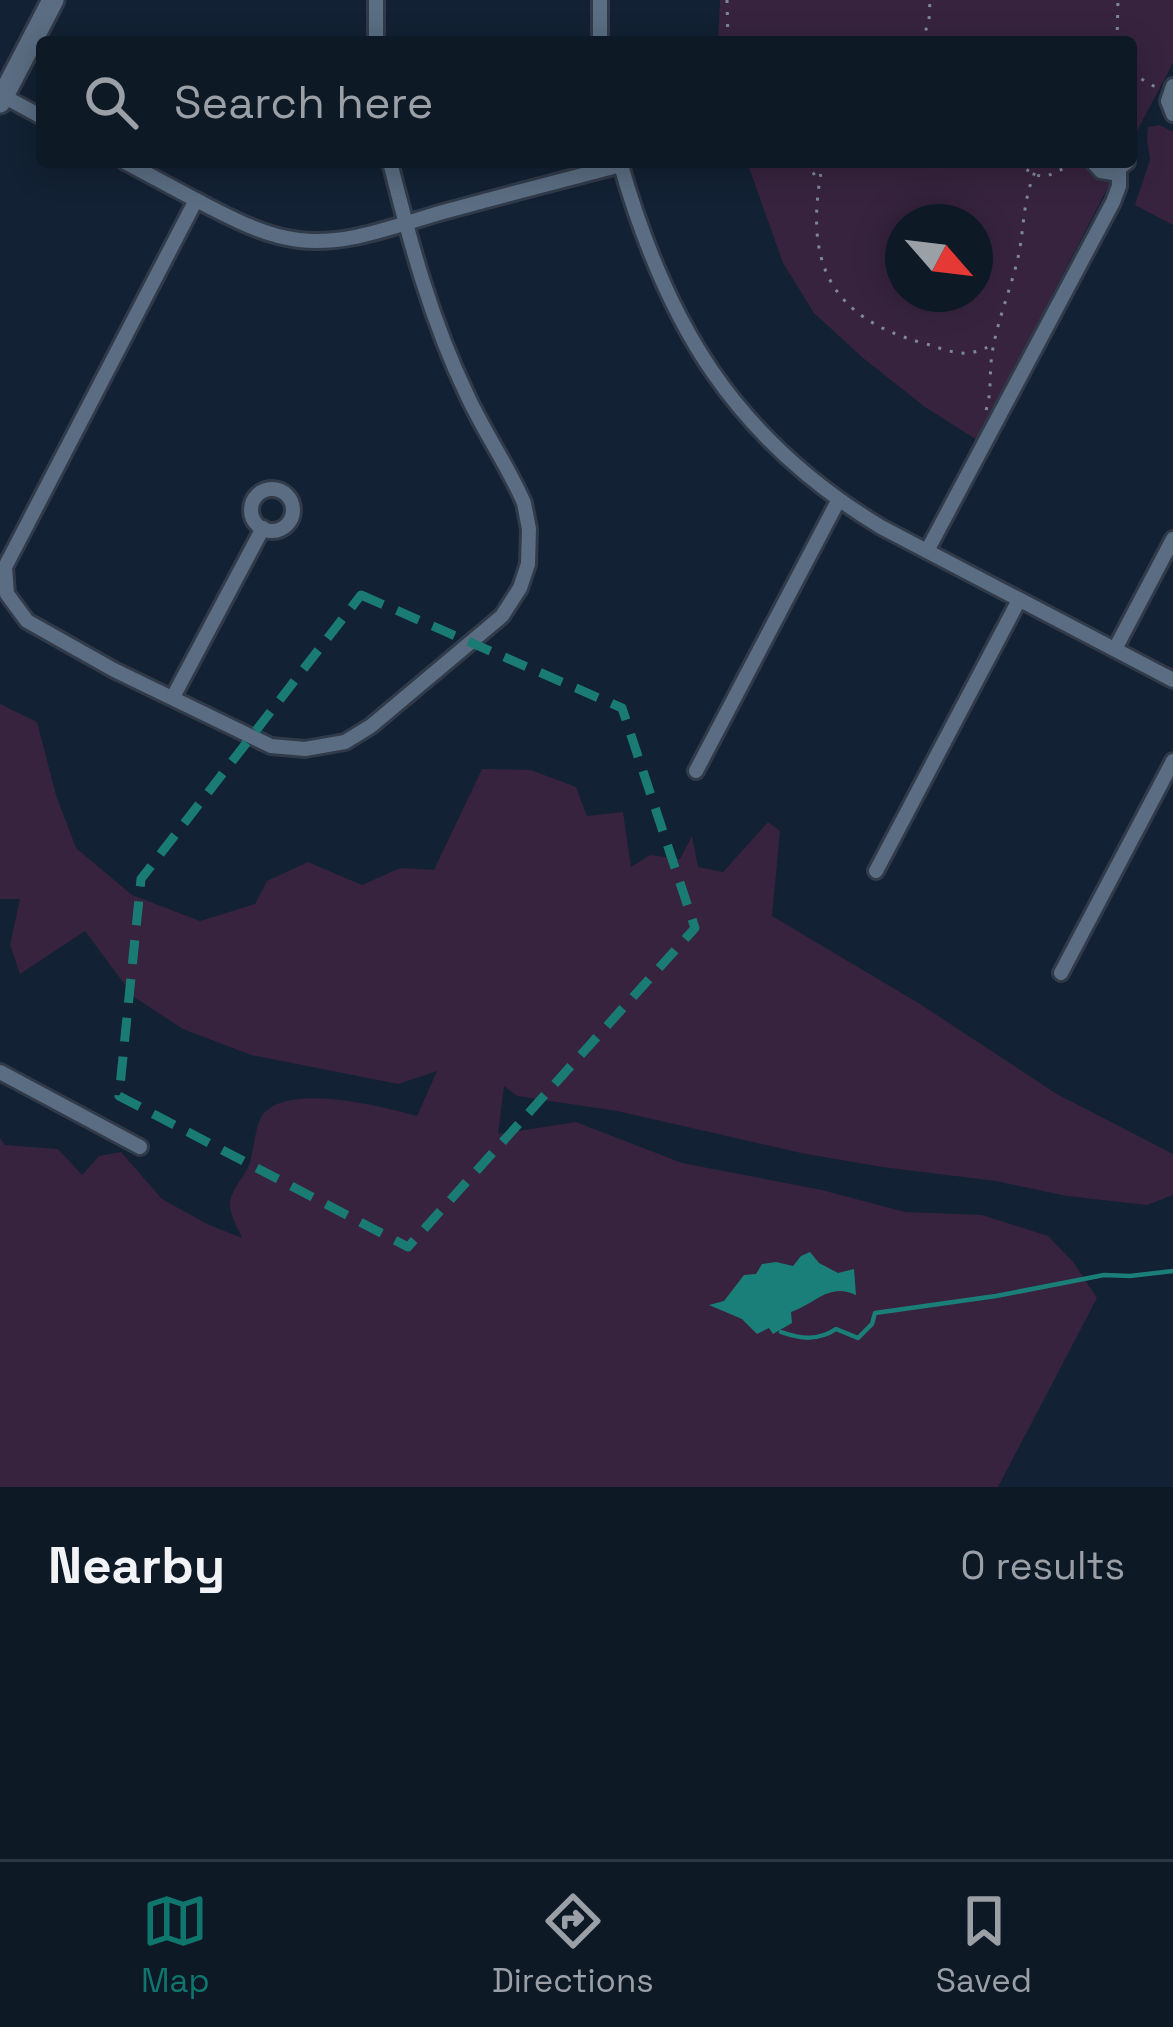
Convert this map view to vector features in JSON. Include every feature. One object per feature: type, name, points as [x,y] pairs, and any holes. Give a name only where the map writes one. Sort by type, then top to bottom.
[{"type":"street","points":[[36,114],[2,99],[53,0]]},
{"type":"street","points":[[376,0],[376,36]]},
{"type":"street","points":[[600,0],[600,36]]},
{"type":"street","points":[[1171,89],[1168,100],[1173,114]]},
{"type":"street","points":[[136,168],[252,228],[297,239],[344,238],[603,168]]},
{"type":"street","points":[[196,200],[4,567],[7,594],[27,621],[114,670],[271,746],[305,749],[344,742],[371,726],[502,616],[520,589],[530,552],[527,515],[518,490],[476,414],[428,302],[391,168]]},
{"type":"street","points":[[622,168],[656,270],[699,352],[772,443],[838,501],[1173,680]]},
{"type":"street","points":[[927,550],[1113,202],[1123,168]]},
{"type":"street","points":[[696,771],[838,501]]},
{"type":"street","points":[[173,697],[262,528]]},
{"type":"street","points":[[1114,649],[1173,538]]},
{"type":"street","points":[[876,871],[1019,600]]},
{"type":"street","points":[[1061,973],[1173,760]]},
{"type":"street","points":[[0,1072],[140,1147]]},
{"type":"path","points":[[727,0],[728,36]]},
{"type":"path","points":[[924,36],[930,0]]},
{"type":"path","points":[[1117,36],[1118,0]]},
{"type":"path","points":[[926,29],[929,36]]},
{"type":"path","points":[[1137,75],[1171,89]]},
{"type":"path","points":[[811,168],[820,184]]},
{"type":"path","points":[[822,168],[820,262],[848,304],[883,330],[931,346],[967,355],[994,344]]},
{"type":"path","points":[[1024,168],[1033,175],[1057,174],[1066,168]]},
{"type":"path","points":[[984,417],[994,344],[1018,258],[1025,198],[1037,168]]},
{"type":"highlighted area","points":[[361,595],[622,708],[695,928],[408,1247],[119,1096],[141,879]]},
{"type":"shaded area","points":[[720,0],[1173,0],[1173,63],[1137,131],[1137,36],[718,36]]},
{"type":"shaded area","points":[[1160,125],[1173,132],[1173,225],[1135,205],[1150,160],[1148,127]]},
{"type":"shaded area","points":[[749,168],[1118,168],[977,440],[863,358],[814,313],[783,263]]},
{"type":"shaded area","points":[[0,704],[37,722],[76,848],[132,895],[200,921],[255,904],[267,881],[308,862],[362,885],[400,868],[434,870],[482,769],[531,770],[576,787],[587,816],[623,812],[631,867],[650,855],[680,859],[692,836],[698,867],[723,872],[768,822],[780,831],[772,916],[920,1004],[1055,1093],[1173,1154],[1173,1195],[1147,1205],[882,1167],[617,1111],[517,1096],[504,1086],[498,1134],[576,1122],[682,1163],[822,1190],[905,1212],[982,1215],[1048,1236],[1097,1298],[998,1487],[0,1487],[0,1138],[5,1145],[58,1149],[82,1175],[99,1156],[121,1152],[162,1199],[242,1238],[230,1205],[250,1162],[262,1116],[274,1106],[313,1098],[417,1116],[437,1071],[398,1084],[251,1055],[183,1029],[134,997],[85,931],[20,974],[10,945],[20,899],[0,899]]},
{"type":"shaded area","points":[[810,1252],[838,1273],[854,1269],[856,1295],[838,1291],[822,1296],[791,1312],[792,1323],[773,1334],[769,1328],[757,1334],[742,1319],[709,1305],[724,1301],[744,1275],[756,1274],[762,1264],[793,1266]]},
{"type":"waterway","points":[[781,1332],[809,1338],[836,1329],[858,1338],[872,1324],[875,1313],[1104,1275],[1173,1271]]}]
